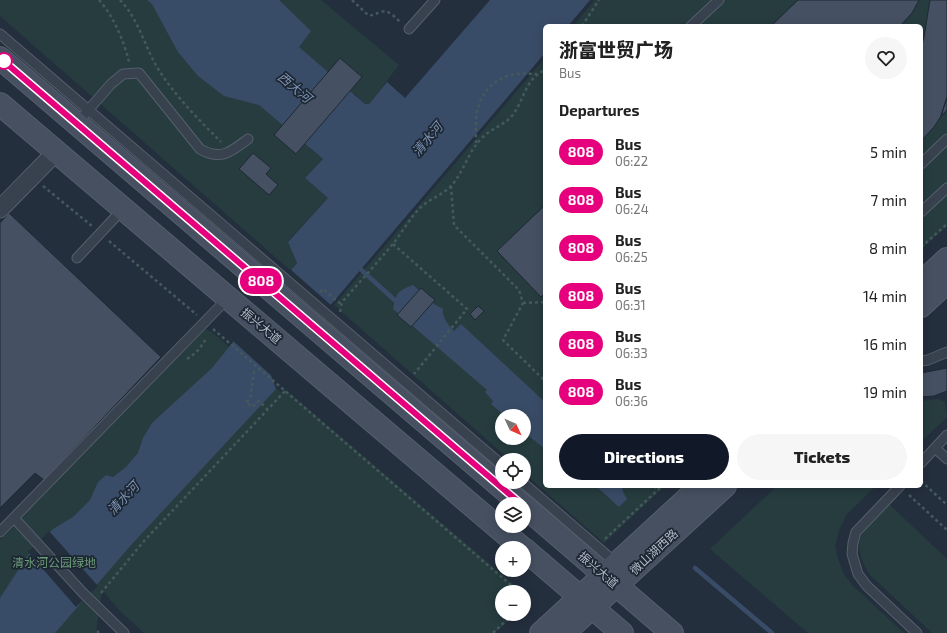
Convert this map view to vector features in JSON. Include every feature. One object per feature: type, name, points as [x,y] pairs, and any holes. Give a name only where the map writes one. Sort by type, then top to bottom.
[{"type":"main road","points":[[0,58],[82,117],[513,497]]},
{"type":"main road","name":"振兴大道","points":[[0,104],[228,298],[495,516]]},
{"type":"main road","points":[[923,281],[947,260]]},
{"type":"main road","points":[[923,304],[947,282]]},
{"type":"main road","name":"微山湖西路","points":[[564,633],[586,602],[699,488]]},
{"type":"main road","name":"微山湖西路","points":[[613,575],[722,488]]},
{"type":"main road","name":"振兴大道","points":[[531,511],[613,575],[672,633]]},
{"type":"main road","name":"振兴大道","points":[[531,556],[622,633]]},
{"type":"main road","name":"微山湖西路","points":[[541,633],[586,602]]},
{"type":"street","points":[[0,209],[56,152]]},
{"type":"lane","points":[[409,30],[435,0]]},
{"type":"lane","points":[[694,24],[719,0]]},
{"type":"lane","points":[[0,34],[82,117],[336,323],[495,459]]},
{"type":"lane","points":[[82,117],[111,84],[123,74],[139,73],[200,149],[209,154],[218,155],[231,152],[248,139]]},
{"type":"lane","points":[[923,162],[947,139]]},
{"type":"lane","points":[[923,210],[947,188]]},
{"type":"lane","points":[[77,258],[124,209]]},
{"type":"lane","points":[[0,532],[228,298]]},
{"type":"lane","points":[[923,361],[947,352]]},
{"type":"lane","points":[[923,461],[947,436]]},
{"type":"lane","points":[[935,448],[947,459]]},
{"type":"lane","points":[[897,488],[856,532],[852,554],[858,574],[867,586],[917,633]]},
{"type":"lane","points":[[530,489],[597,547],[613,575]]},
{"type":"lane","points":[[14,518],[83,594],[124,633]]},
{"type":"path","points":[[99,0],[105,6],[125,44],[132,73]]},
{"type":"path","points":[[120,0],[132,15],[157,67],[176,93],[201,122],[231,152]]},
{"type":"path","points":[[352,0],[368,15],[373,16],[382,11],[388,12],[409,30]]},
{"type":"path","points":[[583,24],[599,0]]},
{"type":"path","points":[[336,323],[342,302],[393,244],[420,208],[451,186],[462,170],[476,144],[489,130],[509,119],[516,111],[529,83],[534,76],[543,71]]},
{"type":"path","points":[[476,144],[476,113],[481,98],[490,86],[500,79],[517,74],[538,74]]},
{"type":"path","points":[[32,176],[511,585]]},
{"type":"path","points":[[451,186],[454,225],[519,290],[523,303],[503,340],[543,379]]},
{"type":"path","points":[[923,245],[947,224]]},
{"type":"path","points":[[393,244],[467,309],[406,383]]},
{"type":"path","points":[[320,292],[323,289],[342,305]]},
{"type":"path","points":[[523,303],[543,302]]},
{"type":"path","points":[[254,371],[250,399],[246,402],[252,407],[259,401],[267,409]]},
{"type":"path","points":[[93,603],[144,541],[285,391]]},
{"type":"path","points":[[923,483],[947,505]]},
{"type":"path","points":[[901,488],[947,530]]},
{"type":"path","points":[[597,547],[658,490]]},
{"type":"path","points":[[493,633],[506,621]]},
{"type":"green space","points":[[0,0],[321,0],[399,65],[369,104],[365,104],[354,93],[309,148],[323,159],[305,178],[328,198],[288,241],[297,263],[291,271],[0,16]]},
{"type":"green space","points":[[595,0],[947,0],[947,226],[923,248],[923,24],[575,24]]},
{"type":"green space","points":[[543,60],[543,488],[663,488],[604,543],[531,479],[531,453],[502,453],[334,305]]},
{"type":"green space","name":"清水河公园绿地","points":[[203,329],[213,333],[282,393],[285,389],[495,568],[495,577],[505,577],[514,585],[495,585],[495,621],[508,621],[495,633],[144,633],[119,610],[102,590],[96,633],[0,633],[0,540]]},
{"type":"green space","points":[[938,399],[945,402],[947,417],[923,440],[923,401]]},
{"type":"green space","points":[[775,488],[874,488],[847,514],[840,528],[835,546],[844,574],[853,586],[904,633],[808,633],[710,549]]},
{"type":"green space","points":[[889,504],[947,559],[947,633],[932,633],[870,575],[863,563],[860,552],[862,535],[866,528]]},
{"type":"water","points":[[147,0],[279,0],[311,31],[299,47],[365,104],[369,104],[387,82],[405,98],[490,0],[590,0],[570,24],[543,24],[543,55],[271,375],[276,389],[132,544],[55,633],[0,633],[0,598],[28,555],[53,529],[73,517],[90,500],[98,482],[106,475],[113,477],[126,467],[138,453],[143,438],[152,423],[212,368],[297,263],[288,242],[328,198],[305,178],[323,159],[259,105],[224,96],[198,76],[178,52],[152,4]]},
{"type":"water","points":[[413,285],[434,304],[443,309],[444,318],[454,331],[461,324],[543,400],[543,447],[531,438],[531,409],[497,409],[491,404],[493,401],[485,392],[487,390],[393,309],[395,299],[400,291]]},
{"type":"water","points":[[598,488],[622,488],[627,499],[619,507]]},
{"type":"pier","points":[[290,269],[332,306],[273,375],[274,378],[232,340]]},
{"type":"pier","points":[[49,531],[98,586],[76,607],[28,552]]},
{"type":"building","points":[[798,0],[919,0],[912,13],[902,24],[773,24]]},
{"type":"building","points":[[930,0],[947,0],[947,97],[941,116],[934,127],[923,139],[923,41]]},
{"type":"building","points":[[340,58],[362,77],[296,154],[274,135]]},
{"type":"building","points":[[947,97],[947,110],[941,116]]},
{"type":"building","points":[[253,153],[271,168],[266,174],[278,185],[269,195],[239,169]]},
{"type":"building","points":[[543,207],[543,295],[541,297],[497,251]]},
{"type":"building","points":[[9,213],[161,357],[44,480],[35,473],[0,508],[0,223]]},
{"type":"building","points":[[421,288],[435,300],[411,327],[397,315]]},
{"type":"building","points":[[478,306],[484,311],[475,320],[470,314]]},
{"type":"building","points":[[947,368],[947,391],[934,396],[923,397],[923,373]]},
{"type":"waterway","points":[[357,266],[399,304]]},
{"type":"waterway","points":[[695,568],[772,633]]},
{"type":"bus line","name":"808","points":[[0,58],[513,497]]},
{"type":"water label","name":"西大河","points":[[295,87]]},
{"type":"water label","name":"清水河","points":[[427,139]]},
{"type":"water label","name":"清水河","points":[[123,498]]}]
